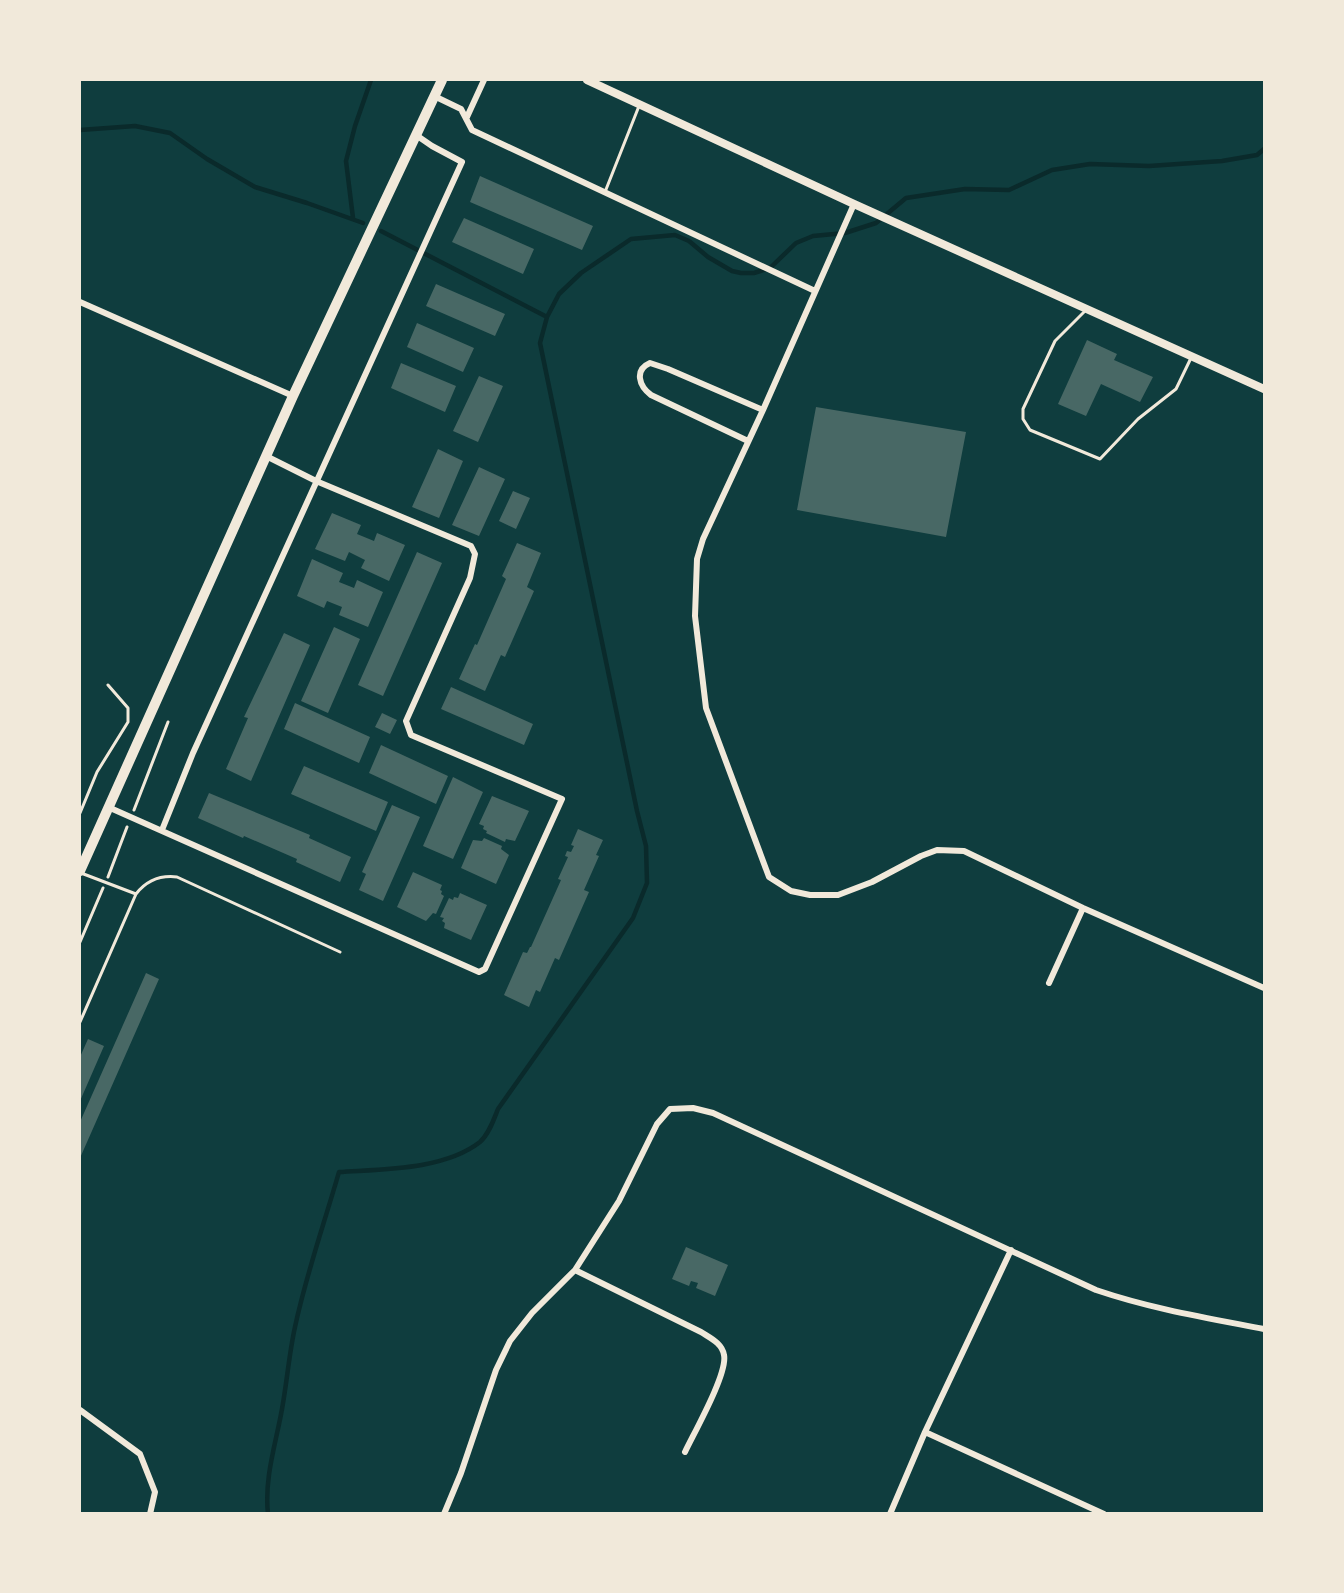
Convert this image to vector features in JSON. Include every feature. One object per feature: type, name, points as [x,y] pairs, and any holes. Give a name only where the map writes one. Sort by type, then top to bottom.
[{"type":"main road","points":[[80,871],[293,396],[442,80]]},
{"type":"street","points":[[467,117],[484,80]]},
{"type":"street","points":[[587,80],[854,204],[1264,389]]},
{"type":"street","points":[[434,96],[461,110],[467,117],[472,130],[815,291]]},
{"type":"street","points":[[162,830],[193,753],[462,162],[416,135]]},
{"type":"street","points":[[854,204],[703,539],[697,559],[694,616],[706,708],[769,877],[791,891],[810,895],[838,895],[872,882],[937,850],[964,851],[1083,908],[1264,988]]},
{"type":"street","points":[[80,302],[293,396]]},
{"type":"street","points":[[748,441],[651,395],[643,389],[639,382],[639,374],[645,365],[650,363],[762,410]]},
{"type":"street","points":[[108,807],[479,972],[484,969],[562,799],[411,735],[406,721],[470,578],[475,554],[471,546],[316,481],[266,456]]},
{"type":"street","points":[[1049,983],[1083,908]]},
{"type":"street","points":[[444,1514],[461,1473],[496,1370],[510,1341],[532,1313],[575,1270],[619,1202],[657,1124],[670,1109],[693,1108],[713,1113],[1096,1290],[1173,1312],[1264,1329]]},
{"type":"street","points":[[890,1514],[925,1432],[1011,1250]]},
{"type":"street","points":[[575,1270],[701,1332],[719,1344],[725,1356],[722,1373],[685,1452]]},
{"type":"street","points":[[80,1410],[140,1454],[155,1492],[150,1514]]},
{"type":"street","points":[[925,1432],[1100,1513]]},
{"type":"lane","points":[[605,192],[639,104]]},
{"type":"lane","points":[[1087,309],[1055,341],[1023,409],[1023,419],[1030,430],[1100,459],[1138,419],[1176,389],[1192,356]]},
{"type":"lane","points":[[80,871],[136,894]]},
{"type":"lane","points":[[80,1022],[136,894],[145,884],[158,878],[177,877],[340,952]]},
{"type":"path","points":[[80,813],[98,772],[128,722],[128,708],[108,685]]},
{"type":"path","points":[[80,942],[168,722]]},
{"type":"building","points":[[480,176],[593,226],[582,250],[470,202]]},
{"type":"building","points":[[464,218],[534,249],[523,274],[452,242]]},
{"type":"building","points":[[436,284],[505,314],[495,336],[426,306]]},
{"type":"building","points":[[417,323],[474,348],[463,372],[407,347]]},
{"type":"building","points":[[1087,340],[1117,354],[1114,360],[1153,377],[1140,402],[1101,384],[1086,416],[1058,404]]},
{"type":"building","points":[[401,363],[456,386],[445,412],[391,388]]},
{"type":"building","points":[[479,376],[503,386],[478,442],[453,431]]},
{"type":"building","points":[[816,407],[966,432],[946,537],[797,510]]},
{"type":"building","points":[[438,449],[463,461],[439,518],[412,507]]},
{"type":"building","points":[[479,467],[505,479],[479,536],[452,525]]},
{"type":"building","points":[[513,491],[530,498],[516,529],[499,521]]},
{"type":"building","points":[[332,513],[361,525],[357,534],[374,541],[377,533],[405,545],[389,581],[361,568],[365,560],[349,552],[345,561],[315,549]]},
{"type":"building","points":[[517,543],[541,553],[527,587],[534,591],[505,657],[501,655],[485,691],[459,679],[475,644],[477,645],[506,579],[502,576]]},
{"type":"building","points":[[417,552],[442,563],[383,696],[358,685]]},
{"type":"building","points":[[312,559],[343,573],[339,582],[354,588],[357,580],[383,592],[368,627],[339,615],[342,607],[327,601],[324,608],[297,596]]},
{"type":"building","points":[[334,627],[360,639],[328,713],[301,701]]},
{"type":"building","points":[[284,633],[310,645],[251,781],[226,769],[248,718],[244,717]]},
{"type":"building","points":[[451,687],[533,724],[524,745],[441,709]]},
{"type":"building","points":[[295,703],[370,737],[359,763],[284,729]]},
{"type":"building","points":[[382,713],[397,720],[390,734],[375,727]]},
{"type":"building","points":[[381,745],[448,776],[436,804],[369,773]]},
{"type":"building","points":[[304,766],[388,802],[376,831],[291,794]]},
{"type":"building","points":[[453,777],[483,792],[453,859],[423,846]]},
{"type":"building","points":[[209,793],[310,835],[309,838],[351,857],[340,882],[296,862],[297,859],[198,818]]},
{"type":"building","points":[[492,796],[529,811],[515,841],[506,839],[505,842],[486,833],[484,826],[479,824]]},
{"type":"building","points":[[392,805],[420,817],[383,901],[359,890],[366,874],[362,872]]},
{"type":"building","points":[[578,829],[603,840],[596,855],[599,856],[584,890],[589,892],[559,960],[555,958],[540,992],[536,990],[529,1007],[504,995],[523,952],[527,953],[531,947],[561,880],[558,879],[568,857],[565,856],[567,851],[571,852],[574,846],[571,845]]},
{"type":"building","points":[[484,838],[502,846],[501,849],[509,855],[496,884],[461,868],[473,840],[482,841]]},
{"type":"building","points":[[413,872],[442,885],[440,890],[444,896],[436,914],[433,913],[426,921],[397,907]]},
{"type":"building","points":[[460,893],[487,905],[471,940],[444,928],[445,923],[442,921],[444,918],[440,917],[449,898],[453,900],[454,897],[458,898]]},
{"type":"building","points":[[146,973],[159,979],[80,1158],[80,1122]]},
{"type":"building","points":[[88,1039],[104,1046],[80,1101],[80,1057]]},
{"type":"building","points":[[686,1247],[728,1265],[715,1296],[696,1288],[698,1283],[691,1281],[689,1286],[672,1279]]},
{"type":"waterway","points":[[353,218],[346,161],[371,80]]},
{"type":"waterway","points":[[80,130],[135,126],[170,133],[207,159],[255,187],[363,223]]},
{"type":"waterway","points":[[268,1514],[269,1474],[295,1327],[339,1172],[393,1169],[431,1163],[449,1158],[480,1142],[489,1131],[498,1109],[633,918],[647,883],[646,846],[540,343],[547,317],[559,294],[581,273],[631,239],[675,235],[689,241],[708,257],[732,271],[754,273],[770,268],[796,243],[813,236],[845,233],[876,223],[906,198],[965,189],[1009,190],[1052,170],[1090,164],[1149,166],[1222,161],[1257,155],[1264,149]]},
{"type":"waterway","points":[[381,231],[547,317]]}]
